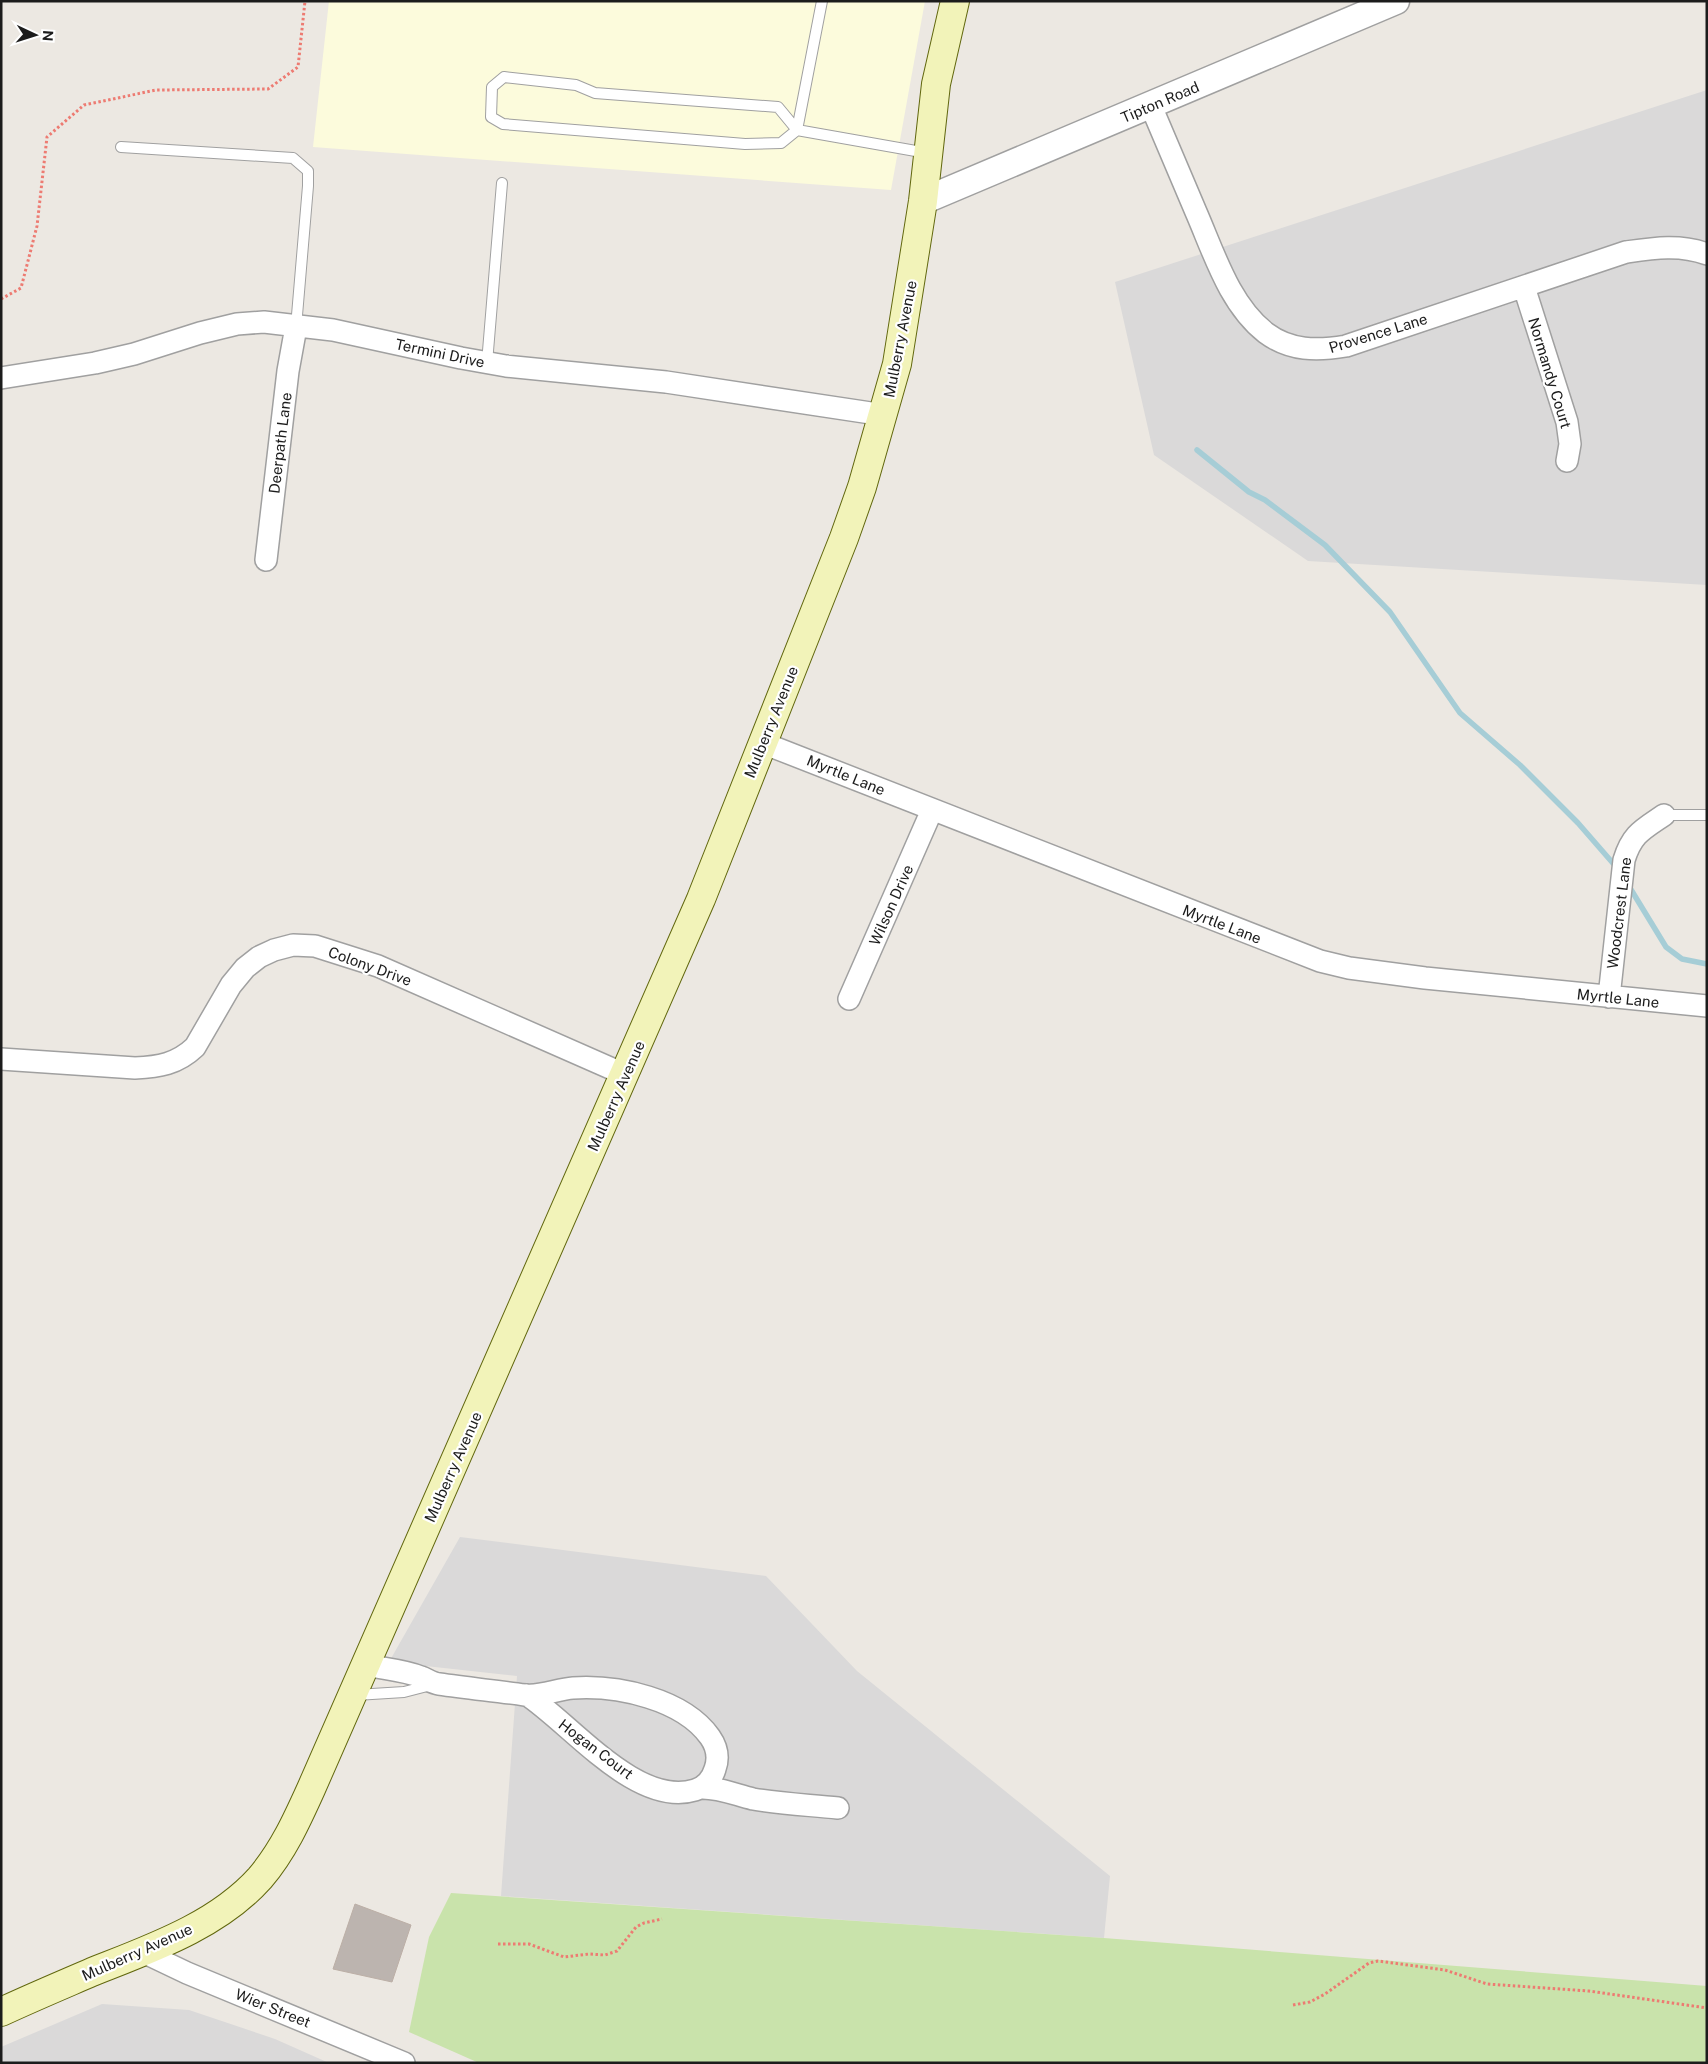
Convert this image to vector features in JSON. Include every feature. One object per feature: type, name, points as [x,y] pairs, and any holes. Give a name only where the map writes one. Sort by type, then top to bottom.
[{"type":"main road","name":"Mulberry Avenue","points":[[1,2012],[143,1952],[216,1915],[234,1902],[259,1878],[290,1834],[626,1074],[701,899],[844,538],[884,415],[897,364],[923,201],[936,84],[954,1]]},
{"type":"street","name":"Tipton Road","points":[[923,201],[1151,106],[1385,4]]},
{"type":"street","name":"Provence Lane","points":[[1151,106],[1223,276],[1251,318],[1266,333],[1284,343],[1305,350],[1324,350],[1346,346],[1626,252],[1673,247],[1707,254]]},
{"type":"street","name":"Normandy Court","points":[[1524,286],[1567,422],[1570,444],[1567,461]]},
{"type":"street","name":"Termini Drive","points":[[1,378],[95,363],[237,324],[264,322],[334,330],[487,362],[666,382],[884,415]]},
{"type":"street","name":"Deerpath Lane","points":[[266,560],[288,371],[296,327]]},
{"type":"street","name":"Myrtle Lane","points":[[763,743],[1320,961],[1349,968],[1425,978],[1707,1006]]},
{"type":"street","name":"Wilson Drive","points":[[849,1000],[932,810]]},
{"type":"street","name":"Woodcrest Lane","points":[[1609,997],[1624,860],[1629,843],[1641,831],[1664,815]]},
{"type":"street","name":"Colony Drive","points":[[1,1059],[135,1068],[156,1067],[171,1063],[195,1047],[231,985],[245,968],[266,954],[293,945],[315,946],[378,966],[626,1074]]},
{"type":"street","points":[[366,1665],[421,1676],[436,1684],[527,1695],[574,1688],[604,1688],[634,1693],[660,1701],[692,1719],[705,1730],[716,1744],[716,1768],[708,1782],[700,1788]]},
{"type":"street","name":"Hogan Court","points":[[527,1695],[622,1772],[636,1780],[668,1792],[686,1793],[700,1788],[710,1788],[768,1801],[838,1808]]},
{"type":"street","name":"Wier Street","points":[[143,1952],[187,1973],[404,2063]]},
{"type":"lane","points":[[822,1],[797,130],[781,143],[745,144],[503,124],[491,117],[492,87],[504,77],[576,85],[595,92],[778,107],[797,130],[928,153]]},
{"type":"lane","points":[[121,147],[293,158],[308,171],[296,327]]},
{"type":"lane","points":[[487,362],[502,183]]},
{"type":"lane","points":[[1664,815],[1707,815]]},
{"type":"lane","points":[[352,1695],[404,1692],[436,1684]]},
{"type":"path","points":[[1,299],[21,288],[37,226],[46,137],[84,105],[102,101],[156,90],[268,89],[298,67],[305,1]]},
{"type":"path","points":[[498,1944],[529,1944],[564,1957],[589,1954],[605,1956],[617,1951],[636,1928],[644,1923],[662,1918]]},
{"type":"path","points":[[1293,2005],[1310,2002],[1369,1964],[1378,1961],[1445,1970],[1487,1984],[1589,1992],[1707,2008]]},
{"type":"shaded area","points":[[329,1],[925,1],[891,190],[313,147]]},
{"type":"shaded area","points":[[1707,90],[1707,585],[1308,561],[1154,455],[1115,282]]},
{"type":"shaded area","points":[[460,1537],[766,1576],[857,1671],[1110,1876],[1104,1938],[501,1896],[517,1676],[389,1662]]},
{"type":"shaded area","points":[[102,2004],[189,2010],[275,2039],[329,2063],[1,2063],[1,2047]]},
{"type":"green space","points":[[451,1893],[1104,1938],[1707,1986],[1707,2063],[479,2063],[409,2032],[429,1937]]},
{"type":"building","points":[[355,1904],[411,1925],[392,1982],[333,1969]]},
{"type":"waterway","points":[[1197,450],[1249,492],[1265,500],[1325,545],[1390,612],[1460,713],[1520,765],[1578,823],[1618,869]]},
{"type":"waterway","points":[[1627,883],[1666,947],[1682,959],[1707,964]]}]
